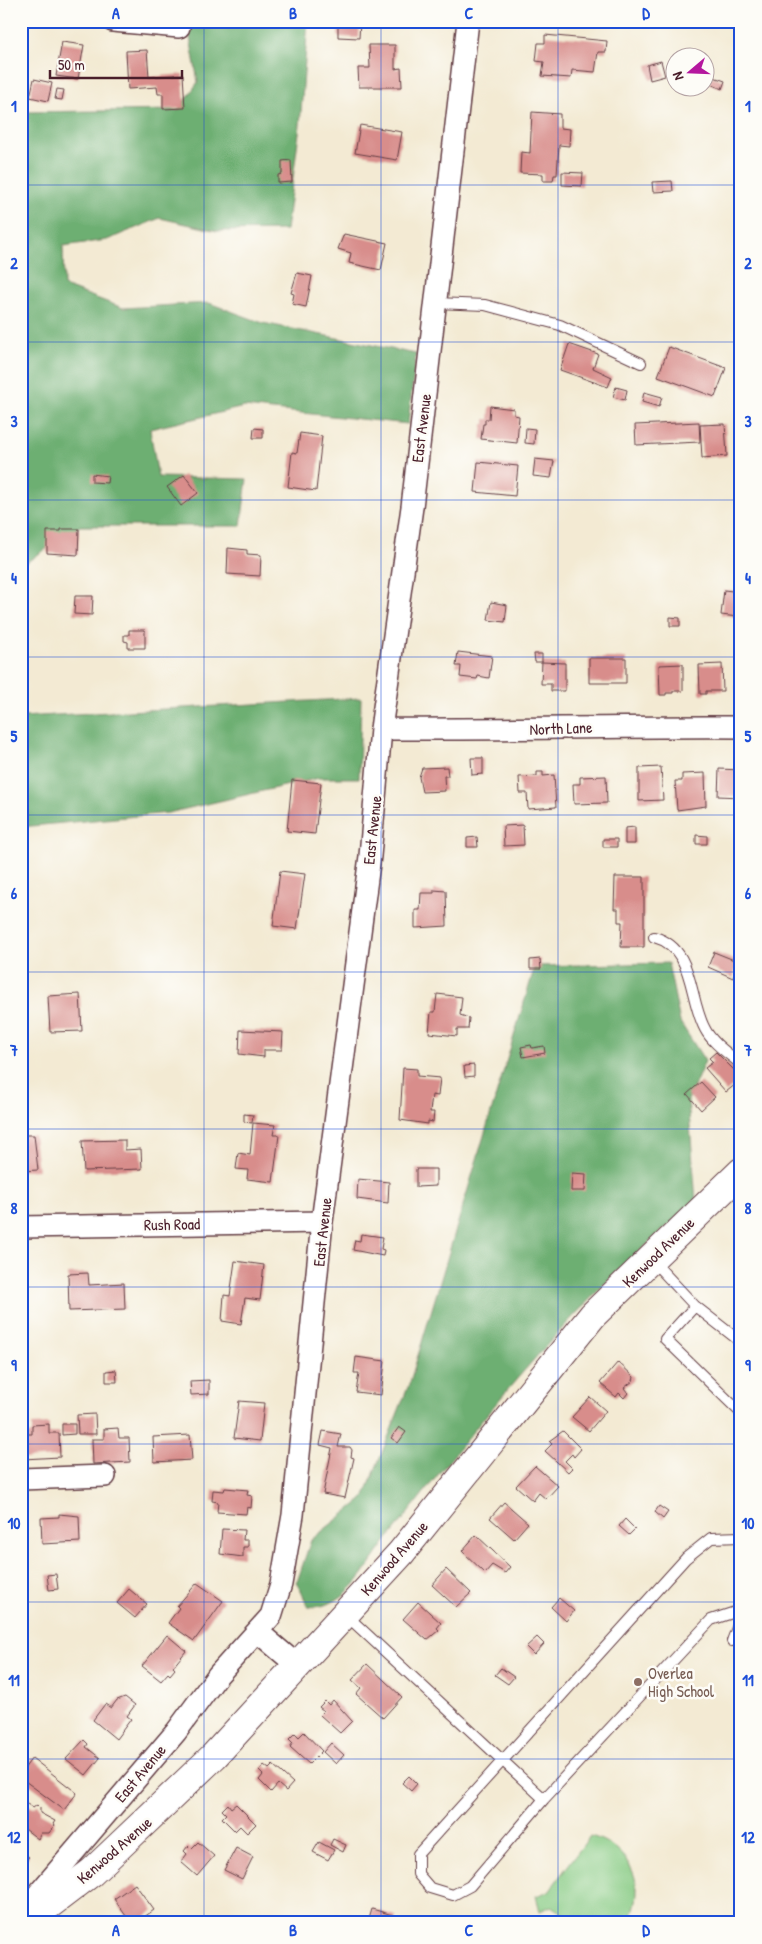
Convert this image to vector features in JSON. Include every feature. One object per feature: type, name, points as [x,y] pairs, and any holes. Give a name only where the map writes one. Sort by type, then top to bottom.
[{"type":"main road","name":"Kenwood Avenue","points":[[25,1923],[92,1872],[129,1839],[214,1756],[401,1553],[593,1315],[741,1172]]},
{"type":"street","points":[[113,21],[179,27]]},
{"type":"street","name":"East Avenue","points":[[21,1914],[176,1732],[218,1675],[271,1616],[281,1584],[292,1515],[322,1222],[370,856],[381,729],[412,507],[468,21]]},
{"type":"street","name":"North Lane","points":[[381,729],[500,730],[626,726],[741,727]]},
{"type":"street","name":"Rush Road","points":[[21,1227],[322,1222]]},
{"type":"street","points":[[21,1479],[105,1476]]},
{"type":"street","points":[[258,1632],[298,1666]]},
{"type":"lane","points":[[436,303],[485,305],[560,325],[642,363]]},
{"type":"lane","points":[[654,937],[664,940],[682,957],[695,1004],[706,1032],[741,1064]]},
{"type":"lane","points":[[650,1258],[695,1306],[741,1342]]},
{"type":"lane","points":[[695,1306],[664,1339],[741,1413]]},
{"type":"lane","points":[[741,1537],[711,1538],[686,1558],[418,1854],[418,1874],[430,1888],[453,1895],[470,1886],[544,1800],[711,1620],[741,1610]]},
{"type":"lane","points":[[346,1614],[544,1800]]},
{"type":"lane","points":[[732,1641],[741,1617]]},
{"type":"green space","points":[[187,21],[308,21],[300,125],[286,230],[217,231],[160,218],[107,240],[63,246],[64,286],[123,308],[209,303],[263,323],[416,354],[408,424],[244,407],[150,429],[158,477],[247,479],[241,526],[80,526],[21,566],[21,112],[179,110],[198,82]]},
{"type":"green space","points":[[361,698],[359,778],[319,778],[168,813],[21,827],[21,717]]},
{"type":"green space","points":[[668,963],[680,1022],[705,1061],[688,1100],[696,1201],[608,1281],[540,1352],[461,1446],[353,1586],[333,1602],[321,1606],[308,1607],[297,1582],[311,1540],[364,1498],[410,1382],[535,966]]},
{"type":"green space","points":[[590,1836],[608,1843],[629,1864],[636,1882],[637,1895],[629,1923],[577,1923],[551,1906],[540,1911],[536,1896],[549,1891]]},
{"type":"building","points":[[338,21],[360,21],[359,38],[338,37]]},
{"type":"building","points":[[545,35],[607,41],[606,52],[598,52],[595,72],[572,70],[571,78],[542,76],[544,62],[536,61],[538,43],[545,43]]},
{"type":"building","points":[[62,42],[84,45],[78,79],[56,76]]},
{"type":"building","points":[[369,45],[395,45],[395,69],[401,68],[402,87],[359,87],[358,68],[370,68]]},
{"type":"building","points":[[147,50],[149,77],[183,74],[185,108],[163,109],[163,94],[158,94],[157,87],[128,89],[126,51]]},
{"type":"building","points":[[661,61],[664,76],[650,80],[647,65]]},
{"type":"building","points":[[714,77],[725,81],[722,89],[714,86]]},
{"type":"building","points":[[34,79],[52,83],[48,101],[30,97]]},
{"type":"building","points":[[57,89],[64,90],[62,100],[55,99]]},
{"type":"building","points":[[532,112],[560,114],[560,128],[570,129],[569,146],[559,145],[557,175],[554,175],[553,181],[543,181],[543,174],[520,173],[521,152],[530,153]]},
{"type":"building","points":[[360,125],[402,132],[397,160],[355,153]]},
{"type":"building","points":[[291,160],[292,182],[278,183],[278,175],[282,174],[282,161]]},
{"type":"building","points":[[562,172],[583,173],[582,186],[562,185]]},
{"type":"building","points":[[672,181],[673,191],[653,192],[652,182]]},
{"type":"building","points":[[344,234],[387,243],[381,270],[349,263],[351,253],[338,249]]},
{"type":"building","points":[[297,273],[312,276],[306,307],[292,304],[294,294],[291,293]]},
{"type":"building","points":[[569,344],[598,354],[593,368],[612,377],[608,387],[560,370]]},
{"type":"building","points":[[669,347],[726,368],[715,397],[658,376]]},
{"type":"building","points":[[616,387],[627,390],[625,400],[613,397]]},
{"type":"building","points":[[644,392],[662,397],[659,407],[642,402]]},
{"type":"building","points":[[490,406],[514,409],[514,415],[519,416],[517,443],[481,439],[485,419],[489,419]]},
{"type":"building","points":[[699,422],[700,442],[636,445],[635,425]]},
{"type":"building","points":[[725,424],[727,456],[702,458],[700,425]]},
{"type":"building","points":[[254,428],[263,429],[263,438],[253,438]]},
{"type":"building","points":[[526,428],[535,429],[534,444],[525,443]]},
{"type":"building","points":[[300,433],[322,436],[316,491],[288,487],[292,452],[297,453]]},
{"type":"building","points":[[535,459],[554,461],[551,478],[533,476]]},
{"type":"building","points":[[478,462],[518,466],[515,496],[475,492]]},
{"type":"building","points":[[92,474],[108,476],[107,483],[92,482]]},
{"type":"building","points":[[184,475],[198,493],[181,506],[167,487]]},
{"type":"building","points":[[61,529],[79,529],[78,555],[47,553],[47,531],[61,531]]},
{"type":"building","points":[[228,548],[247,550],[247,554],[261,555],[260,576],[227,574]]},
{"type":"building","points":[[724,590],[741,592],[738,617],[721,615]]},
{"type":"building","points":[[75,596],[93,596],[92,615],[74,614]]},
{"type":"building","points":[[491,602],[507,605],[505,622],[488,620]]},
{"type":"building","points":[[670,617],[680,618],[680,626],[670,626]]},
{"type":"building","points":[[129,630],[145,630],[145,648],[128,648],[128,642],[124,641],[124,635],[129,635]]},
{"type":"building","points":[[739,650],[741,650],[741,689],[736,689]]},
{"type":"building","points":[[458,652],[492,656],[489,678],[478,676],[477,679],[460,677],[461,666],[456,666]]},
{"type":"building","points":[[534,654],[542,654],[542,662],[535,662]]},
{"type":"building","points":[[589,658],[626,658],[626,683],[589,683]]},
{"type":"building","points":[[542,662],[565,663],[565,691],[551,691],[551,684],[541,684]]},
{"type":"building","points":[[683,664],[683,691],[673,691],[673,693],[660,695],[659,665]]},
{"type":"building","points":[[722,664],[723,691],[706,691],[706,694],[700,694],[699,665]]},
{"type":"building","points":[[471,758],[483,758],[483,774],[472,775]]},
{"type":"building","points":[[447,767],[448,776],[444,776],[445,791],[422,792],[419,777],[422,768]]},
{"type":"building","points":[[661,767],[663,800],[639,801],[639,768]]},
{"type":"building","points":[[719,769],[741,770],[741,797],[718,796]]},
{"type":"building","points":[[537,772],[543,772],[543,776],[554,775],[556,807],[528,809],[527,793],[520,793],[519,777],[537,776]]},
{"type":"building","points":[[705,773],[706,806],[677,810],[675,781],[682,781],[682,774]]},
{"type":"building","points":[[606,776],[607,803],[574,804],[573,784],[580,784],[580,777]]},
{"type":"building","points":[[292,780],[321,783],[315,834],[287,831]]},
{"type":"building","points":[[523,825],[524,845],[504,846],[503,826]]},
{"type":"building","points":[[635,827],[635,844],[625,844],[625,828]]},
{"type":"building","points":[[696,835],[707,836],[707,844],[696,844]]},
{"type":"building","points":[[477,837],[478,847],[467,847],[467,838]]},
{"type":"building","points":[[603,839],[617,839],[617,847],[603,847]]},
{"type":"building","points":[[280,871],[305,874],[297,929],[273,926]]},
{"type":"building","points":[[615,877],[644,877],[644,947],[621,947],[622,922],[618,922],[618,909],[614,909]]},
{"type":"building","points":[[434,890],[446,891],[447,926],[415,928],[415,910],[420,910],[421,893],[434,893]]},
{"type":"building","points":[[714,952],[739,962],[733,978],[708,967]]},
{"type":"building","points":[[540,959],[541,969],[530,969],[530,960]]},
{"type":"building","points":[[80,994],[82,1031],[50,1032],[48,996]]},
{"type":"building","points":[[437,994],[462,997],[460,1015],[469,1018],[468,1029],[457,1029],[457,1036],[429,1033],[431,1012],[435,1012]]},
{"type":"building","points":[[240,1030],[283,1032],[282,1050],[264,1050],[264,1057],[239,1054]]},
{"type":"building","points":[[531,1045],[532,1048],[544,1046],[545,1053],[523,1057],[521,1047]]},
{"type":"building","points":[[716,1052],[741,1077],[741,1080],[726,1092],[705,1068],[713,1062],[709,1058]]},
{"type":"building","points":[[474,1065],[474,1076],[465,1077],[464,1066]]},
{"type":"building","points":[[403,1068],[417,1069],[417,1076],[440,1078],[438,1096],[432,1095],[430,1112],[434,1112],[433,1122],[428,1121],[428,1124],[400,1120]]},
{"type":"building","points":[[701,1082],[715,1097],[701,1110],[687,1094]]},
{"type":"building","points":[[244,1114],[253,1115],[252,1123],[244,1122]]},
{"type":"building","points":[[253,1123],[275,1125],[273,1135],[279,1135],[273,1182],[247,1179],[248,1170],[236,1169],[238,1153],[250,1155]]},
{"type":"building","points":[[21,1135],[34,1135],[38,1170],[21,1171]]},
{"type":"building","points":[[125,1140],[125,1150],[141,1149],[142,1169],[84,1171],[82,1141]]},
{"type":"building","points":[[416,1169],[436,1169],[436,1186],[416,1187]]},
{"type":"building","points":[[572,1173],[586,1174],[585,1191],[571,1191]]},
{"type":"building","points":[[358,1179],[389,1182],[388,1203],[357,1199]]},
{"type":"building","points":[[361,1234],[383,1237],[381,1249],[384,1250],[383,1256],[353,1250],[355,1240],[360,1241]]},
{"type":"building","points":[[235,1261],[264,1265],[260,1300],[245,1298],[241,1324],[222,1321],[224,1295],[230,1296]]},
{"type":"building","points":[[88,1273],[89,1285],[124,1283],[125,1309],[69,1311],[68,1274]]},
{"type":"building","points":[[21,1287],[24,1313],[21,1313]]},
{"type":"building","points":[[356,1357],[385,1361],[381,1395],[356,1392],[359,1373],[354,1373]]},
{"type":"building","points":[[618,1362],[634,1377],[633,1381],[624,1388],[628,1393],[624,1398],[619,1393],[616,1397],[600,1383]]},
{"type":"building","points":[[116,1370],[117,1382],[106,1382],[106,1371]]},
{"type":"building","points":[[209,1380],[209,1394],[191,1395],[190,1381]]},
{"type":"building","points":[[590,1397],[606,1411],[589,1431],[572,1417]]},
{"type":"building","points":[[239,1401],[264,1403],[260,1441],[234,1438]]},
{"type":"building","points":[[95,1414],[96,1434],[78,1434],[77,1415]]},
{"type":"building","points":[[49,1424],[49,1433],[59,1433],[60,1457],[23,1459],[22,1434],[32,1434],[32,1425]]},
{"type":"building","points":[[62,1424],[75,1424],[75,1434],[62,1435]]},
{"type":"building","points":[[399,1427],[406,1432],[398,1443],[391,1438]]},
{"type":"building","points":[[118,1428],[119,1438],[129,1438],[130,1462],[93,1464],[92,1439],[104,1439],[104,1429]]},
{"type":"building","points":[[323,1431],[341,1434],[338,1447],[350,1447],[352,1450],[351,1457],[354,1458],[345,1498],[323,1494],[332,1448],[320,1445]]},
{"type":"building","points":[[563,1431],[581,1449],[574,1457],[572,1454],[565,1461],[572,1468],[568,1472],[545,1451],[552,1444],[549,1441]]},
{"type":"building","points":[[190,1435],[192,1460],[154,1462],[153,1437]]},
{"type":"building","points":[[535,1466],[558,1486],[546,1499],[539,1493],[533,1501],[516,1486]]},
{"type":"building","points":[[225,1488],[248,1490],[247,1495],[252,1496],[251,1508],[247,1507],[246,1514],[217,1512],[218,1502],[212,1501],[213,1490],[224,1491]]},
{"type":"building","points":[[504,1502],[528,1523],[514,1539],[490,1518]]},
{"type":"building","points":[[659,1506],[668,1512],[663,1519],[655,1512]]},
{"type":"building","points":[[59,1514],[79,1516],[80,1542],[42,1544],[41,1518],[59,1517]]},
{"type":"building","points":[[625,1519],[635,1529],[629,1535],[619,1526]]},
{"type":"building","points":[[21,1528],[24,1528],[24,1544],[21,1544]]},
{"type":"building","points":[[222,1529],[244,1530],[243,1540],[248,1540],[248,1547],[243,1547],[243,1557],[220,1554]]},
{"type":"building","points":[[476,1535],[510,1567],[505,1573],[492,1565],[485,1573],[462,1551]]},
{"type":"building","points":[[446,1569],[471,1593],[456,1607],[432,1585]]},
{"type":"building","points":[[56,1574],[58,1589],[49,1590],[47,1575]]},
{"type":"building","points":[[197,1583],[223,1601],[194,1641],[168,1623],[179,1608],[177,1606]]},
{"type":"building","points":[[129,1589],[147,1604],[135,1618],[117,1603]]},
{"type":"building","points":[[559,1598],[574,1611],[566,1621],[551,1607]]},
{"type":"building","points":[[418,1602],[441,1623],[437,1628],[439,1630],[427,1640],[403,1619]]},
{"type":"building","points":[[167,1635],[186,1651],[173,1667],[175,1669],[170,1675],[168,1673],[161,1681],[142,1666]]},
{"type":"building","points":[[537,1637],[544,1644],[534,1655],[526,1647]]},
{"type":"building","points":[[367,1664],[402,1697],[383,1718],[356,1694],[361,1688],[352,1680]]},
{"type":"building","points":[[501,1668],[514,1677],[508,1684],[495,1675]]},
{"type":"building","points":[[125,1697],[135,1705],[127,1716],[131,1719],[116,1739],[93,1720],[105,1704],[111,1708],[117,1700]]},
{"type":"building","points":[[333,1700],[352,1721],[340,1733],[320,1715],[324,1711],[319,1707],[325,1701],[329,1705]]},
{"type":"building","points":[[304,1732],[322,1751],[309,1764],[290,1747],[293,1743],[289,1739],[295,1733],[299,1737]]},
{"type":"building","points":[[84,1740],[88,1744],[86,1747],[100,1758],[86,1775],[66,1759]]},
{"type":"building","points":[[331,1743],[344,1755],[336,1764],[323,1752]]},
{"type":"building","points":[[32,1758],[77,1793],[64,1810],[21,1778],[21,1773]]},
{"type":"building","points":[[264,1765],[269,1769],[273,1765],[293,1783],[286,1791],[278,1784],[271,1792],[259,1780],[263,1775],[259,1771]]},
{"type":"building","points":[[409,1776],[417,1784],[411,1791],[402,1783]]},
{"type":"building","points":[[21,1800],[33,1808],[37,1805],[40,1808],[40,1813],[55,1821],[53,1824],[55,1825],[49,1833],[41,1833],[38,1839],[21,1826]]},
{"type":"building","points":[[228,1804],[231,1808],[236,1804],[256,1824],[247,1833],[240,1826],[235,1831],[222,1818],[226,1814],[222,1810]]},
{"type":"building","points":[[333,1839],[346,1845],[343,1852],[330,1845]]},
{"type":"building","points":[[198,1842],[214,1856],[197,1876],[181,1862],[187,1854],[184,1851],[188,1846],[191,1849]]},
{"type":"building","points":[[319,1842],[334,1850],[328,1860],[313,1852]]},
{"type":"building","points":[[236,1848],[253,1857],[242,1879],[224,1870]]},
{"type":"building","points":[[21,1851],[29,1857],[21,1866]]},
{"type":"building","points":[[135,1884],[154,1910],[137,1922],[136,1920],[131,1923],[114,1899]]},
{"type":"building","points":[[372,1909],[396,1916],[394,1923],[368,1923]]},
{"type":"place","name":"Overlea High School","points":[[638,1682]]}]
